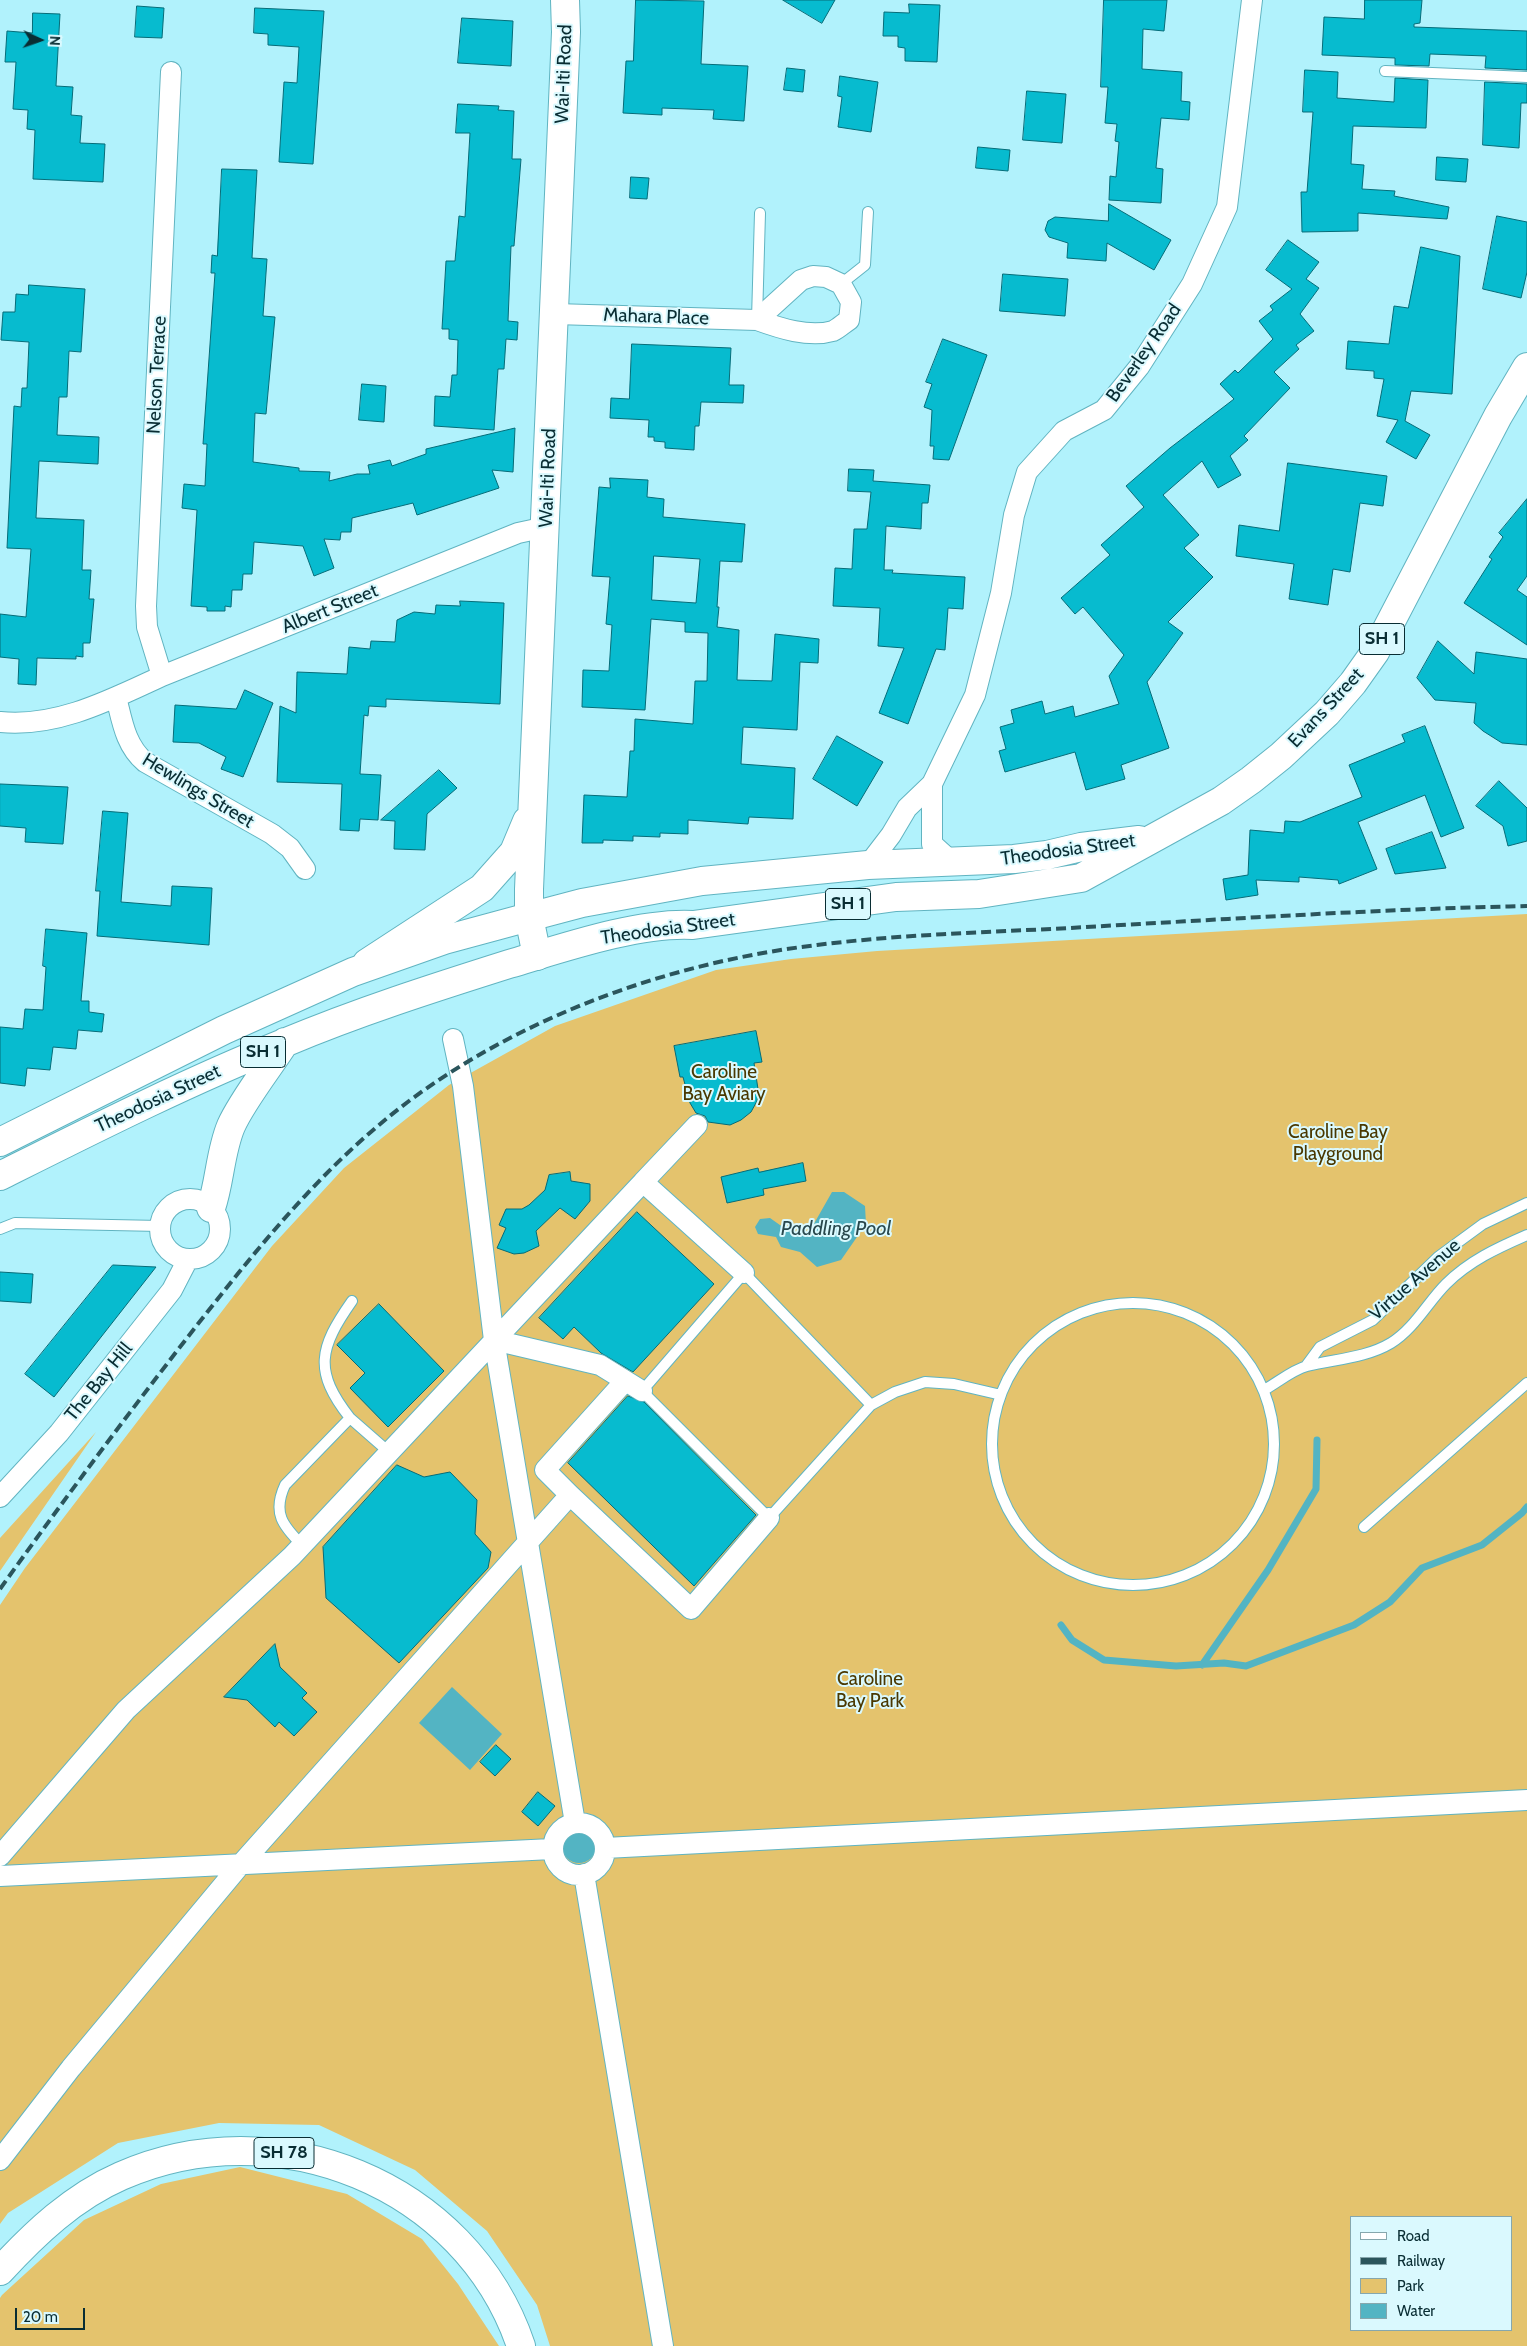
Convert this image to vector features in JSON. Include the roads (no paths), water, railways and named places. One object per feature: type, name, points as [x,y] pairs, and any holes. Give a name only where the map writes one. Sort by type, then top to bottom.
[{"type":"main road","name":"Wai-Iti Road","points":[[537,956],[529,917],[556,314],[566,32],[565,0]]},
{"type":"main road","name":"Evans Street","points":[[1153,838],[1220,801],[1251,780],[1308,731],[1353,683],[1375,652],[1498,416],[1527,367]]},
{"type":"main road","points":[[353,972],[482,888],[514,852],[533,804]]},
{"type":"main road","name":"Theodosia Street","points":[[0,1142],[224,1030],[353,972],[444,940],[582,903],[702,881],[868,865],[1014,860],[1081,847],[1153,838]]},
{"type":"main road","name":"Theodosia Street","points":[[0,1176],[183,1086],[285,1042],[421,991],[588,940],[674,924],[694,925],[896,897],[979,894],[1081,878],[1153,838]]},
{"type":"main road","points":[[212,1208],[231,1125],[285,1042]]},
{"type":"main road","name":"SH 78","points":[[0,2271],[42,2228],[67,2207],[120,2176],[160,2162],[202,2153],[256,2150],[289,2154],[318,2160],[376,2182],[408,2201],[439,2225],[478,2266],[492,2287],[521,2346]]},
{"type":"street","name":"Beverley Road","points":[[868,865],[892,835],[907,808],[932,784],[976,695],[1001,593],[1014,515],[1027,472],[1064,431],[1104,410],[1139,367],[1192,284],[1227,206],[1252,0]]},
{"type":"street","name":"Nelson Terrace","points":[[162,676],[147,627],[146,606],[171,72]]},
{"type":"street","points":[[756,320],[801,280],[813,276],[826,277],[841,284]]},
{"type":"street","name":"Mahara Place","points":[[556,314],[756,320],[775,327],[811,334],[834,331],[849,320],[851,302],[841,284]]},
{"type":"street","name":"Albert Street","points":[[116,697],[162,676],[518,533],[546,527]]},
{"type":"street","points":[[0,722],[20,724],[45,722],[116,697]]},
{"type":"street","name":"Hewlings Street","points":[[116,697],[128,742],[136,754],[145,762],[272,834],[290,848],[305,869]]},
{"type":"street","name":"Beverley Road","points":[[932,784],[932,844],[953,863]]},
{"type":"street","points":[[453,1039],[463,1086],[494,1340],[575,1823]]},
{"type":"street","points":[[0,1856],[126,1710],[302,1545],[696,1125]]},
{"type":"street","points":[[643,1182],[744,1273]]},
{"type":"street","points":[[192,1199],[212,1208],[220,1224],[217,1242],[205,1255],[188,1259],[170,1252],[164,1244],[160,1226],[170,1206],[180,1200],[192,1199]]},
{"type":"street","name":"The Bay Hill","points":[[0,1497],[59,1433],[172,1290],[188,1259]]},
{"type":"street","points":[[494,1340],[600,1365],[642,1391]]},
{"type":"street","points":[[625,1381],[545,1470],[570,1495],[691,1609],[768,1518]]},
{"type":"street","points":[[0,2160],[71,2068],[241,1864],[570,1495]]},
{"type":"street","points":[[605,1848],[1527,1800]]},
{"type":"street","points":[[582,1822],[596,1828],[605,1848],[601,1862],[596,1868],[584,1874],[574,1875],[566,1871],[554,1858],[552,1849],[556,1835],[567,1825],[582,1822]]},
{"type":"street","points":[[0,1876],[552,1849]]},
{"type":"street","points":[[584,1874],[663,2346]]},
{"type":"lane","points":[[1385,71],[1527,76]]},
{"type":"lane","points":[[841,284],[865,264],[868,212]]},
{"type":"lane","points":[[756,320],[760,214]]},
{"type":"lane","name":"Virtue Avenue","points":[[1306,1366],[1320,1346],[1373,1320],[1438,1257],[1484,1224],[1527,1203]]},
{"type":"lane","points":[[0,1229],[15,1223],[160,1226]]},
{"type":"lane","name":"Virtue Avenue","points":[[1306,1366],[1375,1350],[1392,1342],[1408,1329],[1445,1285],[1464,1268],[1487,1253],[1527,1235]]},
{"type":"lane","points":[[871,1405],[744,1273],[642,1391],[768,1518],[871,1405],[895,1392],[925,1382],[954,1384],[997,1394]]},
{"type":"lane","points":[[352,1301],[331,1335],[323,1364],[327,1385],[333,1397],[350,1418],[390,1453]]},
{"type":"lane","points":[[1154,1303],[1180,1308],[1219,1332],[1238,1349],[1252,1367],[1264,1390],[1274,1436],[1269,1481],[1250,1523],[1219,1557],[1211,1562],[1179,1579],[1133,1588],[1088,1581],[1047,1560],[1017,1525],[999,1484],[995,1434],[997,1394],[1022,1352],[1059,1321],[1105,1304],[1154,1303]]},
{"type":"lane","points":[[1264,1390],[1306,1366]]},
{"type":"lane","points":[[1364,1527],[1527,1383]]},
{"type":"lane","points":[[302,1545],[285,1527],[280,1512],[279,1498],[284,1485],[350,1418]]},
{"type":"water","name":"Paddling Pool","points":[[832,1192],[844,1192],[865,1206],[866,1224],[841,1260],[817,1267],[800,1252],[781,1247],[776,1237],[758,1234],[755,1227],[760,1219],[770,1218],[787,1230],[807,1236]]},
{"type":"water","points":[[452,1687],[502,1734],[470,1770],[419,1723]]},
{"type":"water","points":[[579,1829],[591,1834],[596,1846],[591,1858],[579,1863],[567,1858],[562,1846],[567,1834]]},
{"type":"waterway","points":[[1202,1665],[1268,1570],[1316,1489],[1317,1440]]},
{"type":"waterway","points":[[1061,1625],[1072,1640],[1104,1660],[1176,1666],[1224,1663],[1246,1666],[1354,1625],[1390,1602],[1422,1568],[1482,1545],[1527,1507]]},
{"type":"railway","points":[[0,1589],[95,1458],[194,1329],[268,1237],[321,1179],[378,1126],[409,1101],[454,1070],[502,1042],[552,1018],[603,997],[655,979],[709,964],[817,945],[960,933],[1263,917],[1527,906]]},
{"type":"park label","name":"Caroline Bay Aviary","points":[[724,1083]]},
{"type":"park label","name":"Caroline Bay Playground","points":[[1338,1143]]},
{"type":"park label","name":"Caroline Bay Park","points":[[870,1690]]}]
